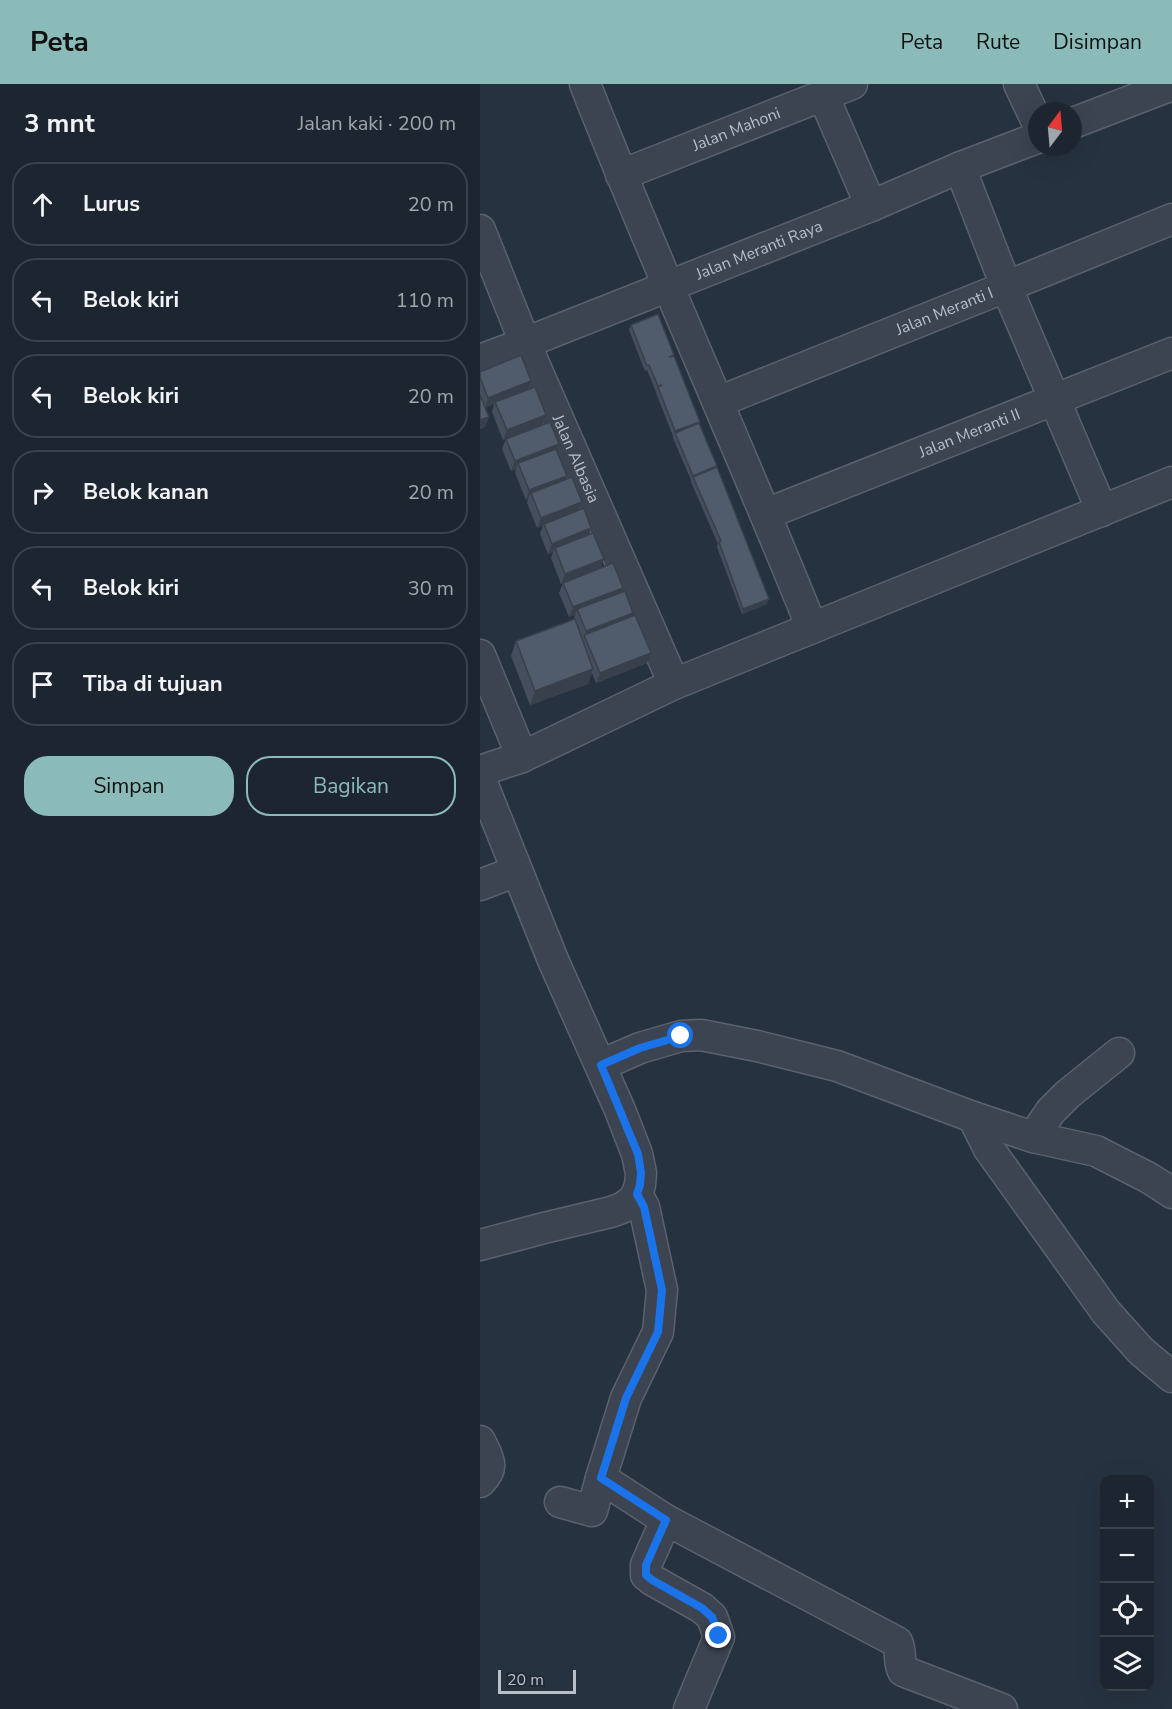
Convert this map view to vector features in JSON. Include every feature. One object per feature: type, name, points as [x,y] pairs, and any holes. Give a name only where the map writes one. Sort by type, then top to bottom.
[{"type":"street","points":[[585,84],[621,175],[766,514],[812,628]]},
{"type":"street","name":"Jalan Mahoni","points":[[621,175],[852,84]]},
{"type":"street","points":[[1018,84],[1028,104]]},
{"type":"street","points":[[1082,120],[1172,85]]},
{"type":"street","points":[[824,95],[871,206]]},
{"type":"street","name":"Jalan Meranti Raya","points":[[480,360],[871,206],[961,167],[1028,141]]},
{"type":"street","points":[[961,167],[1006,286],[1102,511]]},
{"type":"street","name":"Jalan Meranti I","points":[[718,402],[1172,219]]},
{"type":"street","name":"Jalan Albasia","points":[[480,230],[525,343],[675,684]]},
{"type":"street","name":"Jalan Meranti II","points":[[766,514],[1172,353]]},
{"type":"street","points":[[480,771],[522,757],[675,684],[1172,482]]},
{"type":"street","points":[[480,655],[522,757]]},
{"type":"street","points":[[480,778],[553,960],[601,1065],[638,1154],[641,1173],[637,1194],[622,1208],[480,1245]]},
{"type":"street","points":[[480,885],[517,871]]},
{"type":"street","points":[[601,1065],[640,1048],[681,1036],[701,1035],[757,1046],[837,1066],[1033,1137],[1096,1151],[1149,1178],[1172,1193]]},
{"type":"street","points":[[1033,1137],[1051,1111],[1062,1100],[1119,1053]]},
{"type":"street","points":[[973,1117],[994,1157],[1106,1312],[1142,1351],[1172,1377]]},
{"type":"street","points":[[560,1502],[592,1511],[626,1398],[658,1332],[662,1290],[644,1207],[637,1194]]},
{"type":"street","points":[[480,1442],[490,1462],[488,1473],[480,1482]]},
{"type":"street","points":[[601,1478],[666,1520],[897,1642],[899,1662],[903,1671],[1002,1709]]},
{"type":"street","points":[[666,1520],[646,1565],[646,1575],[702,1608],[712,1617],[719,1636],[689,1709]]},
{"type":"building","points":[[658,314],[674,355],[669,357],[674,356],[700,422],[675,431],[658,387],[662,385],[658,386],[649,365],[647,366],[631,325]]},
{"type":"building","points":[[521,355],[531,381],[488,398],[480,372]]},
{"type":"building","points":[[535,387],[546,415],[507,430],[495,402]]},
{"type":"building","points":[[480,395],[489,417],[480,420]]},
{"type":"building","points":[[550,422],[559,444],[515,461],[506,439]]},
{"type":"building","points":[[699,423],[717,466],[693,476],[675,433]]},
{"type":"building","points":[[556,449],[567,476],[529,490],[518,463]]},
{"type":"building","points":[[717,467],[769,599],[743,609],[719,542],[721,541],[693,477]]},
{"type":"building","points":[[572,477],[582,502],[541,518],[531,493]]},
{"type":"building","points":[[584,508],[591,528],[552,544],[544,524]]},
{"type":"building","points":[[593,533],[604,559],[565,574],[555,548]]},
{"type":"building","points":[[613,563],[623,588],[573,607],[563,583]]},
{"type":"building","points":[[625,591],[633,613],[586,631],[577,609]]},
{"type":"building","points":[[635,615],[651,653],[600,673],[584,635]]},
{"type":"building","points":[[575,619],[593,669],[535,691],[516,641]]},
{"type":"route","points":[[681,1036],[640,1048],[601,1065],[638,1154],[641,1173],[637,1194],[644,1207],[662,1290],[658,1332],[626,1398],[601,1478],[666,1520],[646,1565],[646,1575],[702,1608],[712,1617],[719,1636]]}]
